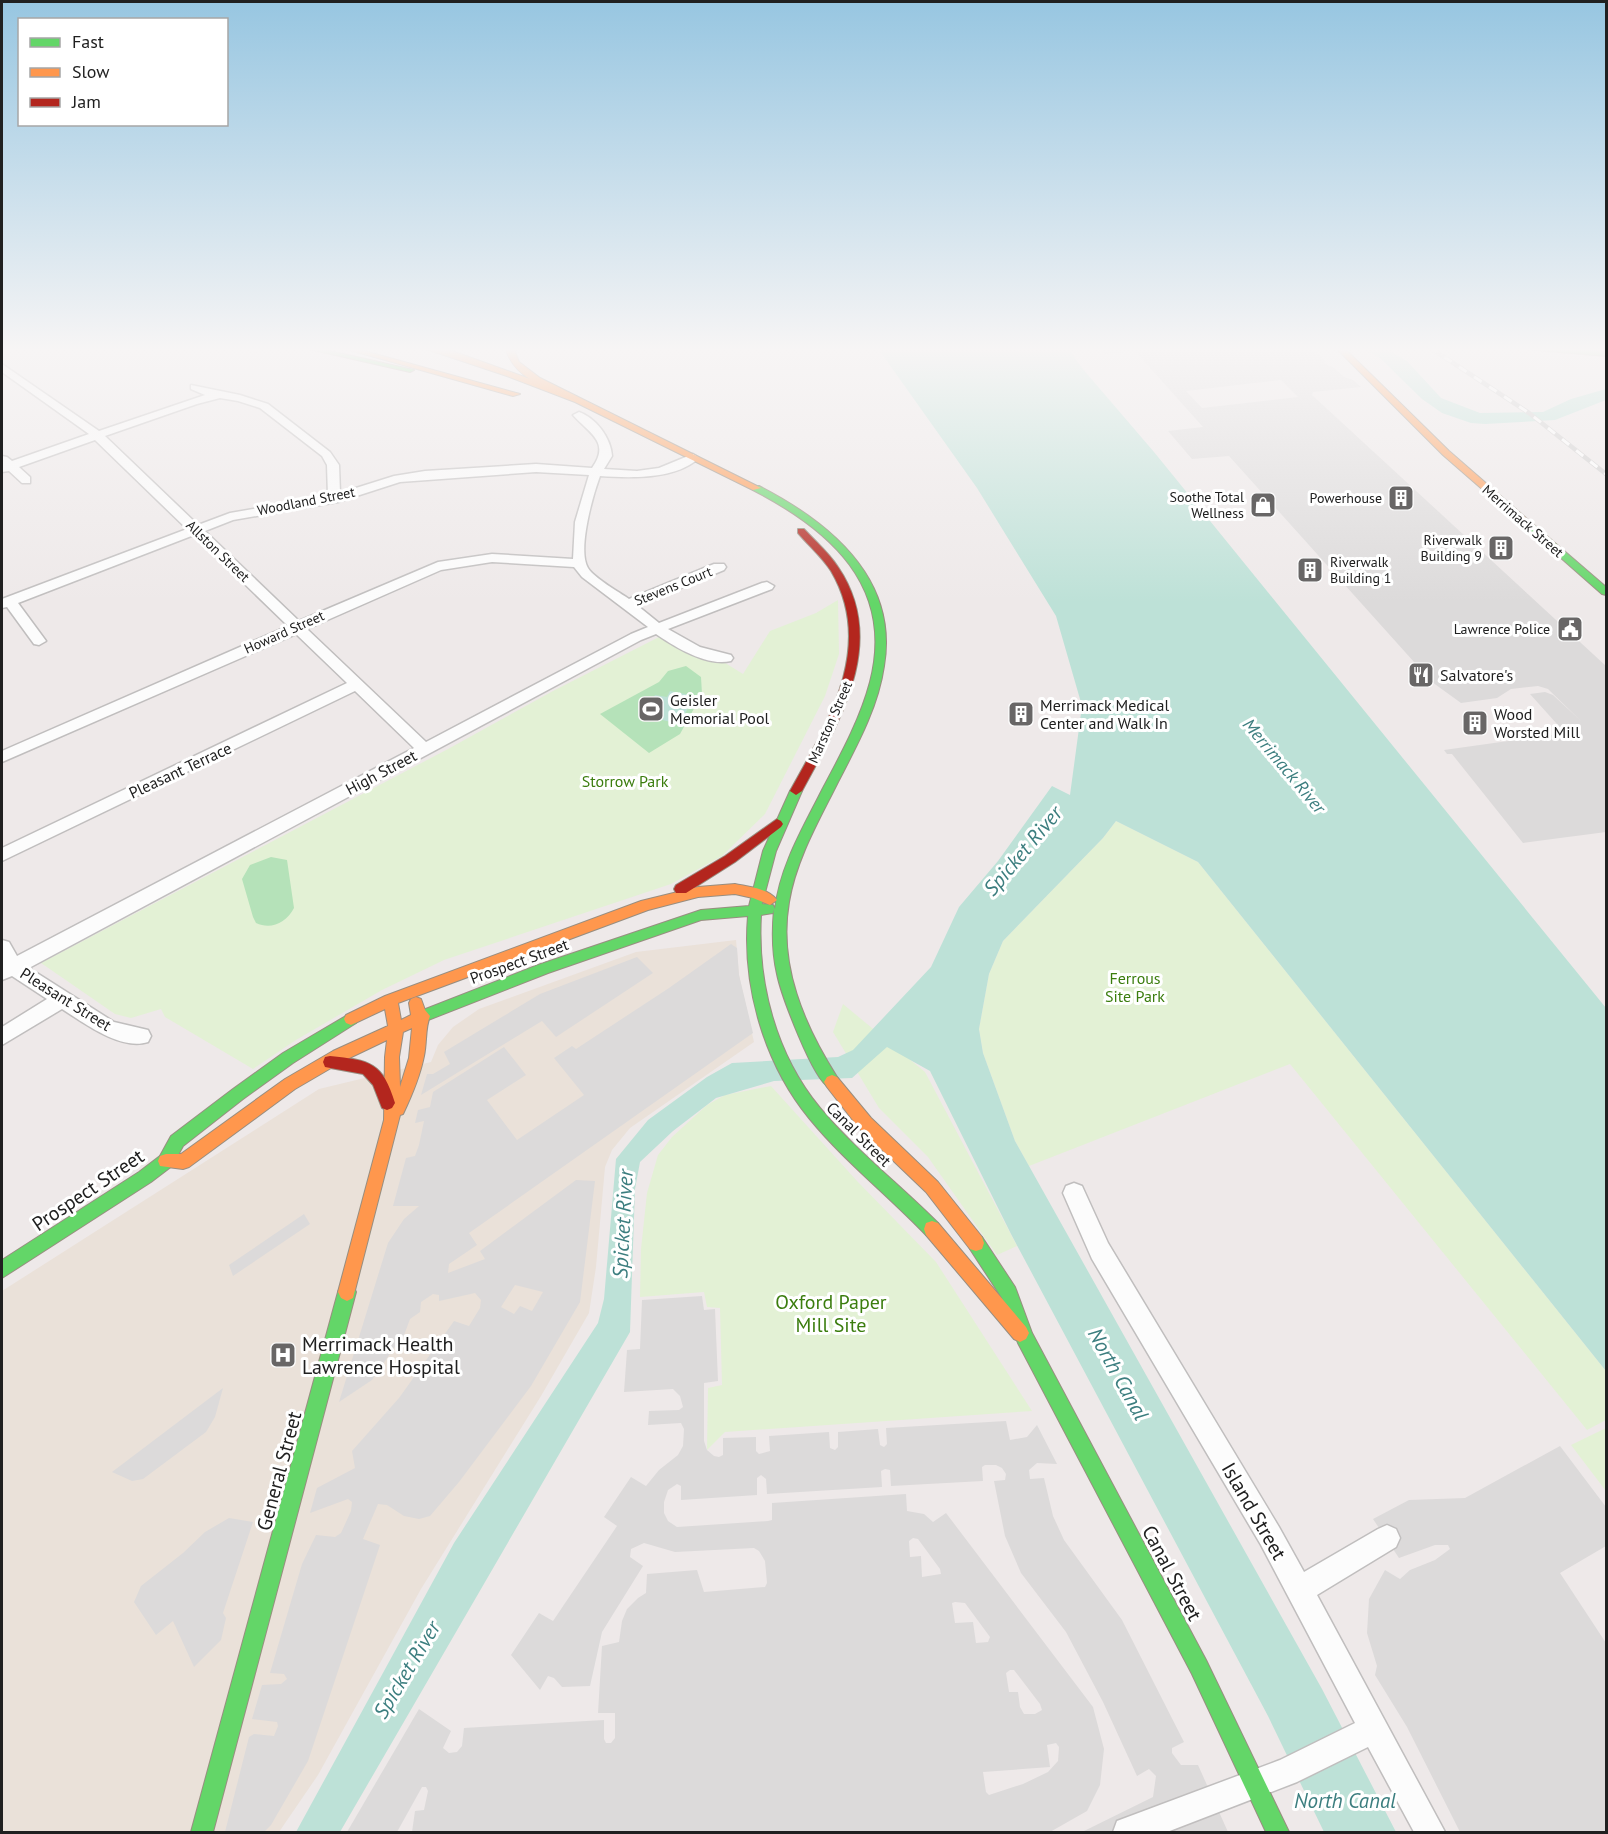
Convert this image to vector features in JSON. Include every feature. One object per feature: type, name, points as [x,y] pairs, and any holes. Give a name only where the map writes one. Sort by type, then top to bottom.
[{"type":"main road","name":"Marston Street","points":[[615,433],[762,506],[806,536],[823,552],[834,568],[853,612],[855,653],[842,699],[767,854],[752,913]]},
{"type":"main road","name":"Marston Street","points":[[641,433],[781,500],[830,534],[845,549],[870,587],[880,621],[880,661],[868,705],[805,836],[789,875],[781,905]]},
{"type":"main road","name":"Merrimack Street","points":[[1425,433],[1449,456],[1606,592]]},
{"type":"main road","name":"Prospect Street","points":[[2,1270],[166,1161],[177,1141],[238,1094],[288,1058],[350,1020],[412,990],[646,905],[710,874],[736,857],[782,820]]},
{"type":"main road","name":"Prospect Street","points":[[646,905],[698,892],[735,889],[756,893],[781,905]]},
{"type":"main road","name":"Prospect Street","points":[[166,1161],[183,1162],[289,1085],[330,1062],[421,1018],[490,989],[701,915],[725,912],[752,913],[781,905]]},
{"type":"main road","name":"Canal Street","points":[[781,905],[783,962],[798,1018],[819,1061],[840,1093],[859,1116],[937,1193],[990,1262],[1010,1296],[1023,1336],[1056,1393],[1191,1653],[1278,1833]]},
{"type":"main road","name":"Canal Street","points":[[752,913],[755,975],[768,1024],[785,1066],[801,1096],[841,1141],[937,1233],[978,1282],[997,1310],[1023,1336]]},
{"type":"main road","name":"General Street","points":[[202,1833],[392,1120],[406,1093],[422,1040],[421,1018],[412,990]]},
{"type":"main road","name":"General Street","points":[[390,1000],[396,1030],[392,1120]]},
{"type":"main road","points":[[330,1062],[363,1067],[380,1077],[392,1120]]},
{"type":"street","name":"Allston Street","points":[[94,433],[424,748]]},
{"type":"street","points":[[4,464],[104,433]]},
{"type":"street","points":[[298,433],[326,454],[333,465],[334,499]]},
{"type":"street","points":[[597,433],[606,453],[596,472],[579,542],[578,563],[586,574],[655,628],[702,654],[726,658]]},
{"type":"street","name":"Woodland Street","points":[[5,603],[196,529],[247,512],[334,499],[380,483],[416,476],[536,468],[645,474],[693,458]]},
{"type":"street","points":[[4,464],[26,480]]},
{"type":"street","name":"Howard Street","points":[[2,757],[423,571],[454,562],[492,558],[578,563]]},
{"type":"street","name":"Stevens Court","points":[[628,605],[719,567]]},
{"type":"street","name":"High Street","points":[[7,970],[655,628],[767,586]]},
{"type":"street","points":[[5,603],[39,641]]},
{"type":"street","name":"Pleasant Terrace","points":[[2,855],[357,684]]},
{"type":"street","name":"Pleasant Street","points":[[2,947],[7,970],[62,999],[109,1029],[141,1036]]},
{"type":"street","points":[[2,1037],[62,999]]},
{"type":"street","name":"Island Street","points":[[1074,1193],[1100,1251],[1270,1536],[1299,1590],[1364,1734],[1430,1833]]},
{"type":"street","points":[[1299,1590],[1388,1538]]},
{"type":"street","points":[[1128,1833],[1287,1772],[1364,1734]]},
{"type":"shaded area","points":[[1169,433],[1353,433],[1606,666],[1606,832],[1523,843],[1452,754],[1447,754],[1444,750],[1565,733],[1530,694],[1545,692],[1553,695],[1581,721],[1548,689],[1538,686],[1511,689],[1497,698],[1461,703],[1432,682],[1229,456],[1192,459]]},
{"type":"shaded area","name":"Merrimack Health Lawrence Hospital","points":[[736,940],[739,975],[754,1042],[630,1128],[612,1150],[605,1167],[596,1267],[589,1313],[541,1396],[421,1589],[318,1775],[279,1832],[2,1832],[2,1291],[319,1089],[431,1062],[438,1045],[453,1027],[479,1009],[636,952]]},
{"type":"shaded area","points":[[731,944],[737,948],[739,975],[753,1033],[469,1233],[477,1245],[449,1264],[448,1273],[485,1259],[480,1251],[576,1180],[595,1181],[580,1302],[531,1386],[459,1482],[430,1516],[419,1519],[404,1516],[387,1505],[378,1504],[363,1539],[380,1545],[308,1761],[271,1825],[264,1832],[225,1832],[249,1737],[254,1734],[274,1736],[278,1726],[277,1722],[252,1719],[262,1685],[281,1684],[287,1679],[284,1674],[270,1673],[302,1564],[316,1535],[335,1537],[341,1533],[351,1511],[352,1502],[348,1499],[310,1513],[317,1488],[355,1468],[352,1451],[399,1398],[454,1321],[469,1326],[480,1308],[481,1300],[475,1293],[439,1301],[439,1295],[433,1294],[421,1302],[420,1312],[410,1319],[400,1346],[396,1345],[372,1380],[339,1402],[388,1243],[404,1219],[419,1206],[393,1206],[406,1158],[415,1156],[419,1145],[424,1121],[415,1123],[418,1110],[430,1107],[433,1092],[504,1047],[526,1075],[487,1100],[517,1140],[584,1095],[554,1058],[572,1046],[576,1049]],"holes":[[[515,1285],[543,1292],[532,1311],[520,1306],[514,1314],[501,1307]]]},
{"type":"shaded area","points":[[637,957],[653,973],[556,1037],[542,1021],[421,1095],[427,1074],[433,1074],[450,1064],[444,1052],[540,994]]},
{"type":"shaded area","points":[[304,1214],[310,1224],[233,1276],[229,1265]]},
{"type":"shaded area","points":[[702,1296],[704,1310],[715,1309],[718,1381],[704,1383],[704,1441],[707,1450],[714,1456],[723,1455],[723,1438],[756,1437],[756,1451],[759,1454],[770,1451],[769,1436],[829,1432],[830,1448],[835,1450],[838,1447],[838,1432],[878,1429],[880,1445],[884,1447],[887,1444],[886,1428],[1006,1421],[1010,1440],[1027,1437],[1037,1425],[1057,1464],[1037,1463],[1029,1470],[1030,1479],[1044,1478],[1053,1516],[1064,1540],[1122,1620],[1184,1742],[1172,1748],[1172,1753],[1181,1765],[1198,1765],[1228,1832],[1082,1832],[1153,1797],[1156,1776],[1149,1769],[1137,1776],[1103,1702],[1066,1632],[1021,1573],[1005,1536],[994,1481],[1005,1480],[1006,1474],[996,1465],[985,1465],[982,1467],[983,1481],[891,1486],[890,1470],[885,1469],[881,1471],[882,1487],[767,1494],[766,1479],[761,1475],[757,1478],[757,1495],[681,1500],[681,1486],[677,1484],[668,1490],[664,1502],[664,1513],[668,1521],[677,1527],[768,1521],[772,1520],[772,1503],[906,1494],[907,1511],[924,1514],[933,1522],[946,1513],[1093,1707],[1104,1749],[1100,1785],[1087,1811],[1050,1832],[412,1832],[415,1811],[424,1810],[428,1791],[426,1787],[422,1787],[397,1832],[347,1832],[419,1709],[451,1731],[443,1748],[449,1753],[457,1752],[462,1746],[464,1728],[604,1720],[604,1739],[606,1743],[611,1743],[615,1738],[615,1713],[598,1713],[602,1646],[619,1642],[622,1621],[627,1609],[646,1593],[647,1574],[697,1570],[704,1592],[765,1587],[767,1583],[765,1561],[759,1551],[754,1548],[675,1552],[644,1543],[631,1549],[630,1557],[643,1566],[602,1632],[590,1686],[562,1687],[554,1678],[548,1676],[540,1690],[511,1655],[539,1613],[553,1621],[617,1526],[604,1517],[631,1477],[646,1486],[659,1470],[678,1455],[683,1446],[684,1429],[681,1423],[648,1425],[649,1411],[679,1410],[683,1407],[680,1396],[673,1389],[624,1392],[627,1350],[640,1349],[642,1300]],"holes":[[[913,1538],[918,1539],[940,1569],[941,1574],[922,1577],[921,1556],[910,1557],[909,1541]],[[952,1603],[965,1603],[990,1637],[988,1642],[976,1643],[973,1622],[955,1623]],[[1014,1670],[1040,1704],[1042,1710],[1035,1714],[1024,1714],[1020,1707],[1018,1692],[1009,1692],[1006,1673]],[[1056,1743],[1059,1747],[1058,1761],[1048,1772],[1023,1784],[989,1795],[986,1792],[983,1772],[1050,1767],[1047,1745]]]},
{"type":"shaded area","points":[[223,1388],[215,1417],[206,1432],[143,1479],[132,1481],[112,1472]]},
{"type":"shaded area","points":[[1560,1446],[1606,1507],[1606,1546],[1560,1573],[1606,1643],[1606,1832],[1460,1832],[1407,1727],[1375,1675],[1377,1666],[1367,1633],[1369,1599],[1385,1570],[1400,1579],[1410,1570],[1435,1560],[1450,1549],[1448,1545],[1435,1545],[1399,1558],[1373,1519],[1409,1500],[1465,1498]]},
{"type":"shaded area","points":[[229,1518],[253,1522],[223,1613],[226,1618],[221,1640],[194,1667],[173,1621],[156,1635],[134,1602],[141,1586],[183,1553],[205,1532]]},
{"type":"green space","name":"Storrow Park","points":[[838,600],[839,654],[825,696],[765,814],[722,856],[671,884],[444,960],[382,990],[296,1040],[253,1069],[165,1017],[161,1009],[131,1018],[115,1014],[41,963],[661,636],[700,658],[722,661],[743,674],[770,631],[816,613]]},
{"type":"green space","name":"Geisler Memorial Pool","points":[[686,666],[701,677],[702,694],[680,734],[649,753],[600,714],[659,682],[668,671]]},
{"type":"green space","name":"Ferrous Site Park","points":[[1116,821],[1198,862],[1606,1371],[1606,1420],[1587,1430],[1290,1064],[1029,1166],[1015,1141],[983,1053],[979,1029],[989,974],[1003,941],[1103,838]]},
{"type":"green space","points":[[271,857],[287,860],[294,908],[287,918],[278,924],[267,926],[256,923],[242,879],[250,865]]},
{"type":"green space","points":[[843,1004],[925,1072],[1017,1246],[997,1255],[928,1157],[879,1108],[833,1032]]},
{"type":"green space","name":"Oxford Paper Mill Site","points":[[771,1086],[857,1181],[936,1262],[1032,1411],[725,1432],[707,1450],[708,1388],[722,1385],[720,1308],[707,1307],[704,1292],[640,1297],[641,1249],[647,1193],[658,1155],[672,1137],[707,1105],[725,1095]]},
{"type":"green space","points":[[1606,1428],[1606,1491],[1571,1445]]},
{"type":"water","points":[[938,433],[1137,433],[1606,1008],[1606,1371],[1198,862],[1116,821],[1103,838],[1003,941],[989,974],[979,1029],[983,1053],[1015,1141],[1322,1689],[1396,1832],[1324,1832],[1268,1716],[1011,1234],[930,1071],[887,1047],[852,1078],[774,1081],[716,1098],[673,1131],[640,1162],[635,1189],[630,1332],[340,1832],[296,1832],[454,1543],[598,1323],[604,1299],[616,1159],[648,1120],[707,1077],[732,1063],[838,1057],[853,1050],[931,967],[959,907],[998,861],[1052,786],[1070,795],[1082,706],[1056,616],[977,488]]},
{"type":"water","points":[[670,691],[695,696],[679,724],[654,718],[657,712],[646,710],[655,695],[667,697]]},
{"type":"railway","points":[[1554,433],[1606,474]]},
{"type":"traffic: fast","points":[[756,488],[804,515],[844,551],[860,572],[872,595],[879,621],[881,650],[870,699],[850,747],[797,854],[786,886],[779,926],[780,950],[790,997],[808,1041],[832,1082]]},
{"type":"traffic: fast","points":[[1531,527],[1606,592]]},
{"type":"traffic: fast","points":[[796,791],[769,851],[760,880],[755,908],[753,938],[755,967],[760,998],[770,1031],[789,1075],[815,1114],[932,1229]]},
{"type":"traffic: fast","points":[[423,1016],[543,969],[701,915],[768,909]]},
{"type":"traffic: fast","points":[[2,1270],[145,1177],[166,1161],[177,1141],[238,1094],[288,1058],[351,1019]]},
{"type":"traffic: fast","points":[[976,1243],[1009,1293],[1024,1337],[1199,1667],[1278,1832]]},
{"type":"traffic: fast","points":[[202,1832],[347,1292]]},
{"type":"traffic: slow","points":[[644,433],[756,488]]},
{"type":"traffic: slow","points":[[1425,433],[1531,527]]},
{"type":"traffic: slow","points":[[351,1019],[390,1000],[646,905],[698,892],[735,889],[756,893],[770,900]]},
{"type":"traffic: slow","points":[[347,1292],[392,1120],[392,1057],[396,1030],[390,1000]]},
{"type":"traffic: slow","points":[[398,1109],[416,1058],[419,1031],[416,1003]]},
{"type":"traffic: slow","points":[[166,1161],[183,1162],[290,1084],[338,1056],[423,1016]]},
{"type":"traffic: slow","points":[[832,1082],[865,1123],[932,1187],[976,1243]]},
{"type":"traffic: slow","points":[[932,1229],[1020,1333]]},
{"type":"traffic: jam","points":[[796,791],[840,705],[848,682],[855,635],[853,611],[834,567],[801,531]]},
{"type":"traffic: jam","points":[[681,889],[730,859],[777,824]]},
{"type":"traffic: jam","points":[[330,1062],[369,1069],[379,1081],[387,1103]]},
{"type":"place","name":"Powerhouse","points":[[1401,498]]},
{"type":"place","name":"Soothe Total Wellness","points":[[1263,505]]},
{"type":"place","name":"Riverwalk Building 9","points":[[1501,548]]},
{"type":"place","name":"Riverwalk Building 1","points":[[1310,570]]},
{"type":"place","name":"Lawrence Police","points":[[1570,629]]},
{"type":"place","name":"Salvatore's","points":[[1421,675]]},
{"type":"place","name":"Geisler Memorial Pool","points":[[651,709]]},
{"type":"place","name":"Merrimack Medical Center and Walk In","points":[[1021,714]]},
{"type":"place","name":"Wood Worsted Mill","points":[[1475,723]]},
{"type":"place","name":"Merrimack Health Lawrence Hospital","points":[[283,1355]]},
{"type":"water label","name":"Merrimack River","points":[[1284,766]]},
{"type":"water label","name":"Spicket River","points":[[1023,851]]},
{"type":"water label","name":"Spicket River","points":[[623,1224]]},
{"type":"water label","name":"North Canal","points":[[1118,1374]]},
{"type":"water label","name":"Spicket River","points":[[407,1670]]},
{"type":"water label","name":"North Canal","points":[[1345,1801]]}]
